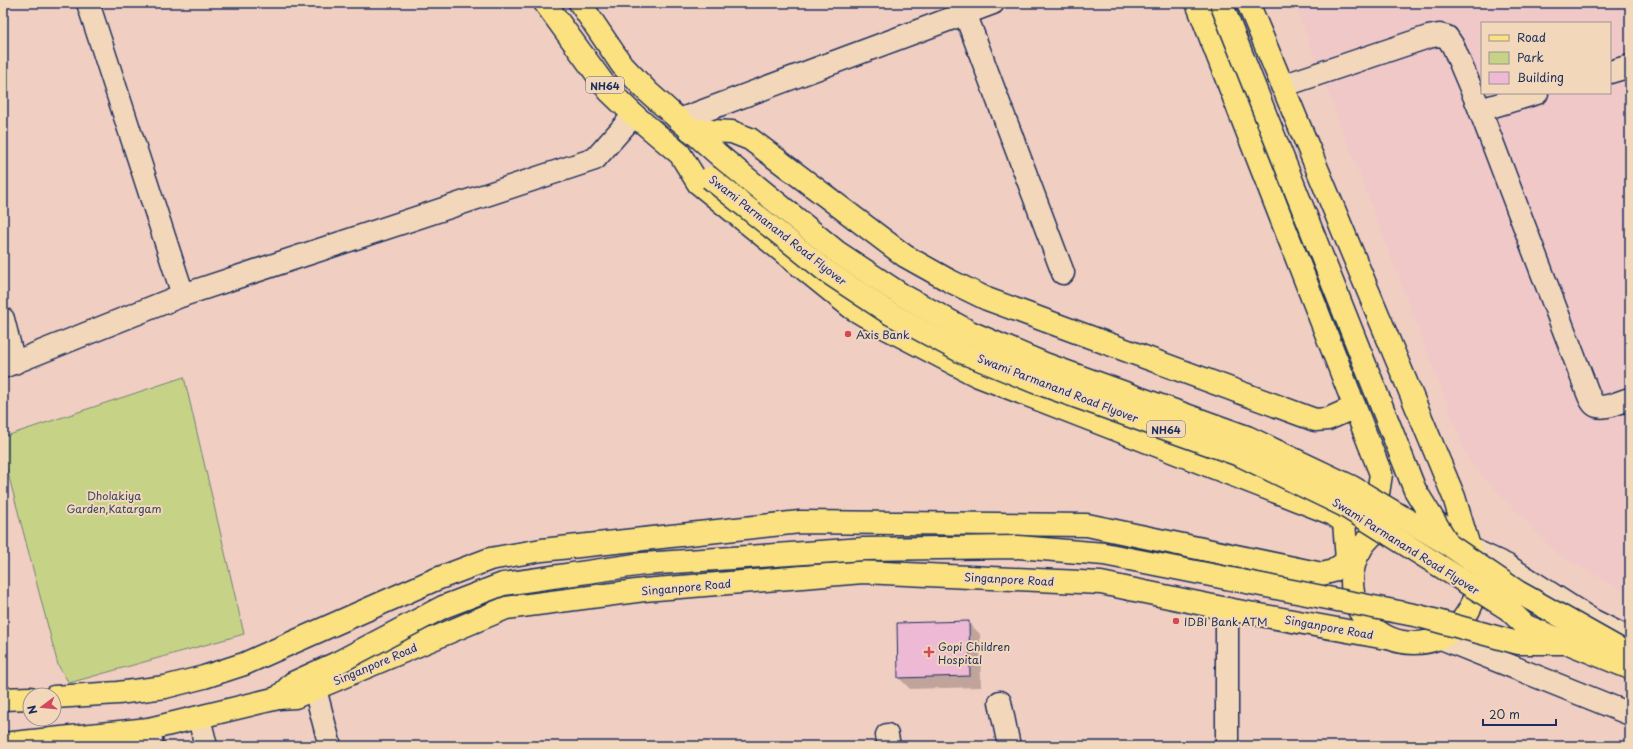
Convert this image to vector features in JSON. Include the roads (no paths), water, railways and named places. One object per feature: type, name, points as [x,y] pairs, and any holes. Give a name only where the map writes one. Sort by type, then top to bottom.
[{"type":"main road","name":"NH64","points":[[545,3],[609,91],[634,115],[680,154]]},
{"type":"main road","name":"NH64","points":[[580,3],[622,65],[648,92],[685,125]]},
{"type":"main road","points":[[1197,3],[1381,474],[1353,570],[1352,590],[1358,609],[1370,626],[1386,638]]},
{"type":"main road","points":[[1221,3],[1415,490],[1464,551]]},
{"type":"main road","points":[[1248,3],[1454,497],[1464,551],[1476,581],[1473,602],[1463,621],[1447,635],[1441,638]]},
{"type":"main road","name":"Swami Parmanand Road Flyover","points":[[685,125],[721,157],[838,252],[902,295],[970,332],[1045,364],[1247,438],[1352,487],[1464,551],[1518,592],[1630,655]]},
{"type":"main road","points":[[685,125],[732,132],[750,139],[905,256],[948,280],[987,299],[1315,420],[1328,419],[1355,407]]},
{"type":"main road","name":"Swami Parmanand Road Flyover","points":[[680,154],[826,270],[891,314],[962,352],[1036,382],[1242,456],[1343,505],[1508,609],[1526,626],[1630,668]]},
{"type":"main road","points":[[680,154],[698,183],[846,304],[884,327],[931,353],[983,378],[1334,514],[1344,522],[1345,527],[1360,549]]},
{"type":"main road","points":[[62,697],[118,694],[165,687],[204,677],[244,664],[434,580],[490,559],[542,550],[800,522],[1087,525],[1322,574],[1333,571],[1389,524],[1409,519],[1429,520],[1448,529],[1463,542],[1464,551]]},
{"type":"main road","points":[[278,698],[293,683],[337,663],[444,607],[504,584],[643,564],[863,548],[1018,547],[1104,554],[1419,616],[1518,643],[1566,643]]},
{"type":"main road","name":"Singanpore Road","points":[[3,744],[150,738],[199,718],[278,698],[295,697],[506,608],[644,590],[863,572],[1101,583],[1227,609],[1386,638],[1407,644],[1428,643],[1441,638]]},
{"type":"main road","points":[[3,699],[22,698]]},
{"type":"street","points":[[88,3],[182,295]]},
{"type":"street","points":[[685,125],[993,3]]},
{"type":"street","points":[[965,13],[1063,273]]},
{"type":"street","points":[[1282,86],[1428,36],[1439,35],[1447,37],[1453,46],[1480,110],[1589,396],[1597,406],[1605,406],[1630,398]]},
{"type":"street","points":[[1611,72],[1630,66]]},
{"type":"street","points":[[1480,110],[1534,94]]},
{"type":"street","points":[[3,319],[8,365],[182,295],[595,159],[634,115]]},
{"type":"street","points":[[1464,551],[1506,564],[1592,620],[1630,639]]},
{"type":"street","points":[[1227,609],[1227,746]]},
{"type":"street","points":[[1441,638],[1630,714]]},
{"type":"street","points":[[315,689],[330,746]]},
{"type":"street","points":[[1000,702],[1009,746]]},
{"type":"street","points":[[199,718],[206,746]]},
{"type":"place","name":"Axis Bank","points":[[848,334]]},
{"type":"place","name":"IDBI Bank ATM","points":[[1176,621]]},
{"type":"place","name":"Gopi Children Hospital","points":[[929,652]]},
{"type":"park label","name":"Dholakiya Garden,Katargam","points":[[114,501]]}]
